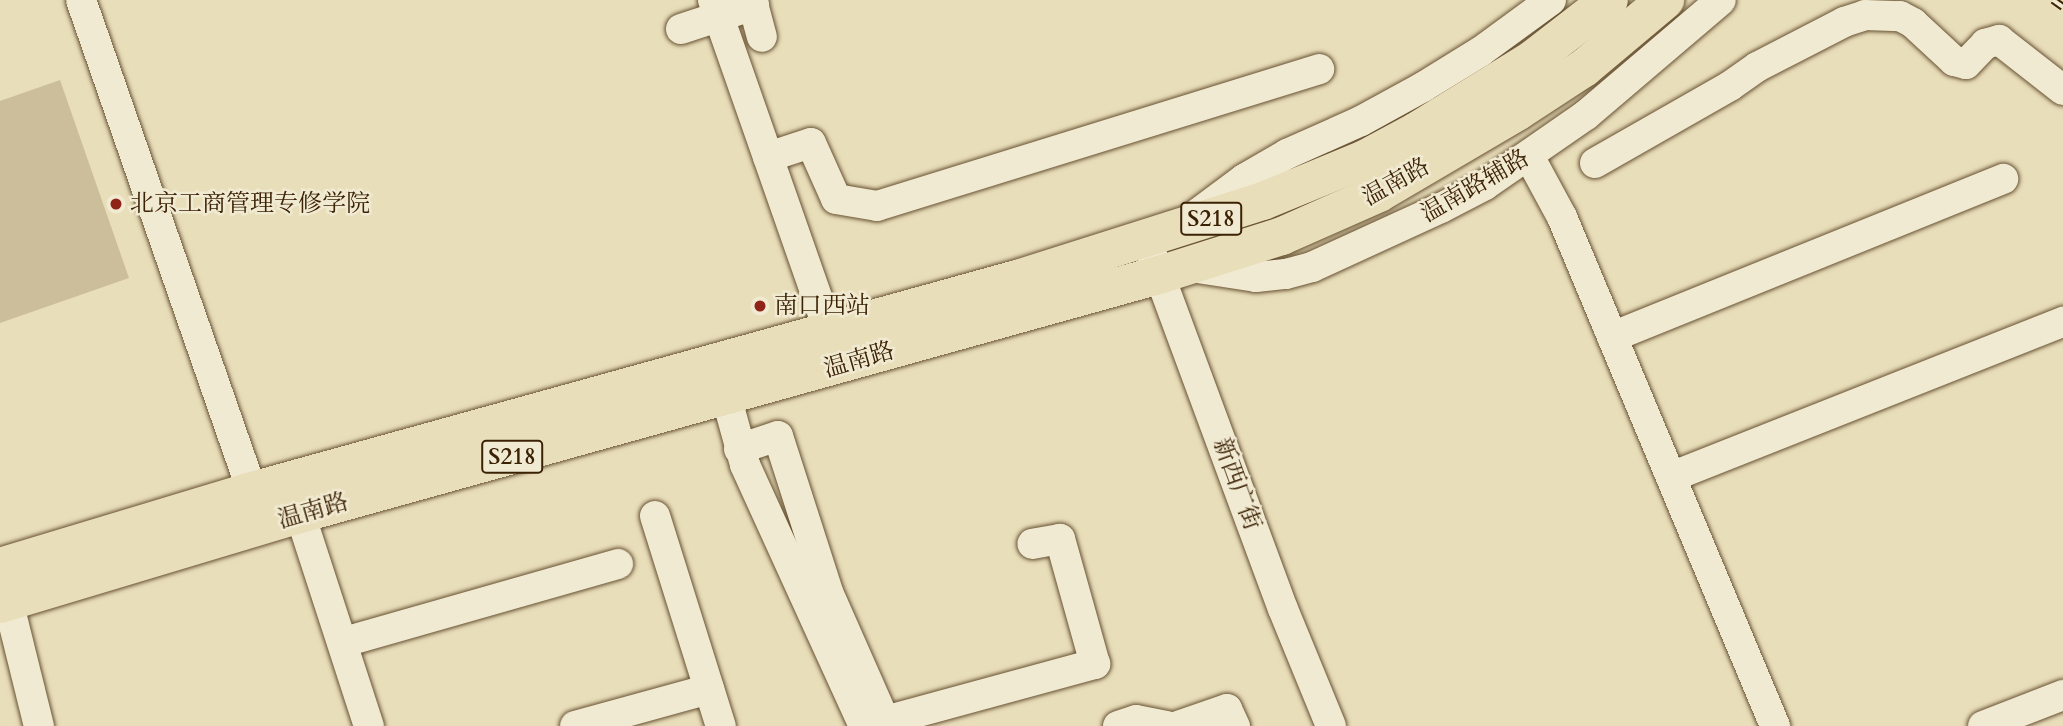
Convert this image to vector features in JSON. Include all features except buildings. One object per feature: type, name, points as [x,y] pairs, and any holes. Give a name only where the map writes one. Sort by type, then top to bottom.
[{"type":"main road","name":"温南路","points":[[3,591],[252,491],[1017,279],[1264,201],[1365,159],[1396,142],[1522,66],[1609,0]]},
{"type":"main road","name":"温南路","points":[[3,591],[300,514],[726,398],[1173,271],[1282,236],[1379,193],[1518,111],[1584,68],[1665,0]]},
{"type":"street","points":[[81,0],[252,491]]},
{"type":"street","points":[[1162,235],[1244,179],[1423,87],[1480,52],[1551,0]]},
{"type":"street","name":"温南路辅路","points":[[1173,271],[1256,277],[1312,267],[1441,208],[1529,156],[1586,115],[1721,0]]},
{"type":"street","points":[[681,29],[716,7],[753,3],[762,37]]},
{"type":"street","points":[[716,7],[840,366]]},
{"type":"street","points":[[1595,163],[1730,86],[1757,66],[1844,22],[1865,15],[1900,16],[1913,23],[1954,61],[1966,64],[1985,44],[1998,40],[2063,90]]},
{"type":"street","points":[[768,157],[811,143],[836,199],[877,206],[1319,69]]},
{"type":"street","points":[[1529,156],[1562,217],[1775,726]]},
{"type":"street","points":[[1612,337],[2003,178]]},
{"type":"street","name":"新西广街","points":[[1162,235],[1331,726]]},
{"type":"street","points":[[1671,477],[2063,322]]},
{"type":"street","points":[[717,360],[739,449],[864,726]]},
{"type":"street","points":[[739,449],[778,436],[828,592],[885,721],[1095,664],[1060,539],[1032,544]]},
{"type":"street","points":[[300,514],[344,642],[369,726]]},
{"type":"street","points":[[655,516],[721,726]]},
{"type":"street","points":[[344,642],[618,564]]},
{"type":"street","points":[[3,591],[39,726]]},
{"type":"street","points":[[575,726],[709,689]]},
{"type":"street","points":[[1983,726],[2063,695]]},
{"type":"street","points":[[1178,726],[1231,717]]},
{"type":"street","points":[[1118,726],[1136,720],[1166,726]]},
{"type":"shaded area","points":[[60,80],[129,278],[0,323],[0,101]]},
{"type":"railway","points":[[2053,0],[2063,7]]},
{"type":"place","name":"北京工商管理专修学院","points":[[116,204]]},
{"type":"place","name":"南口西站","points":[[760,306]]}]
